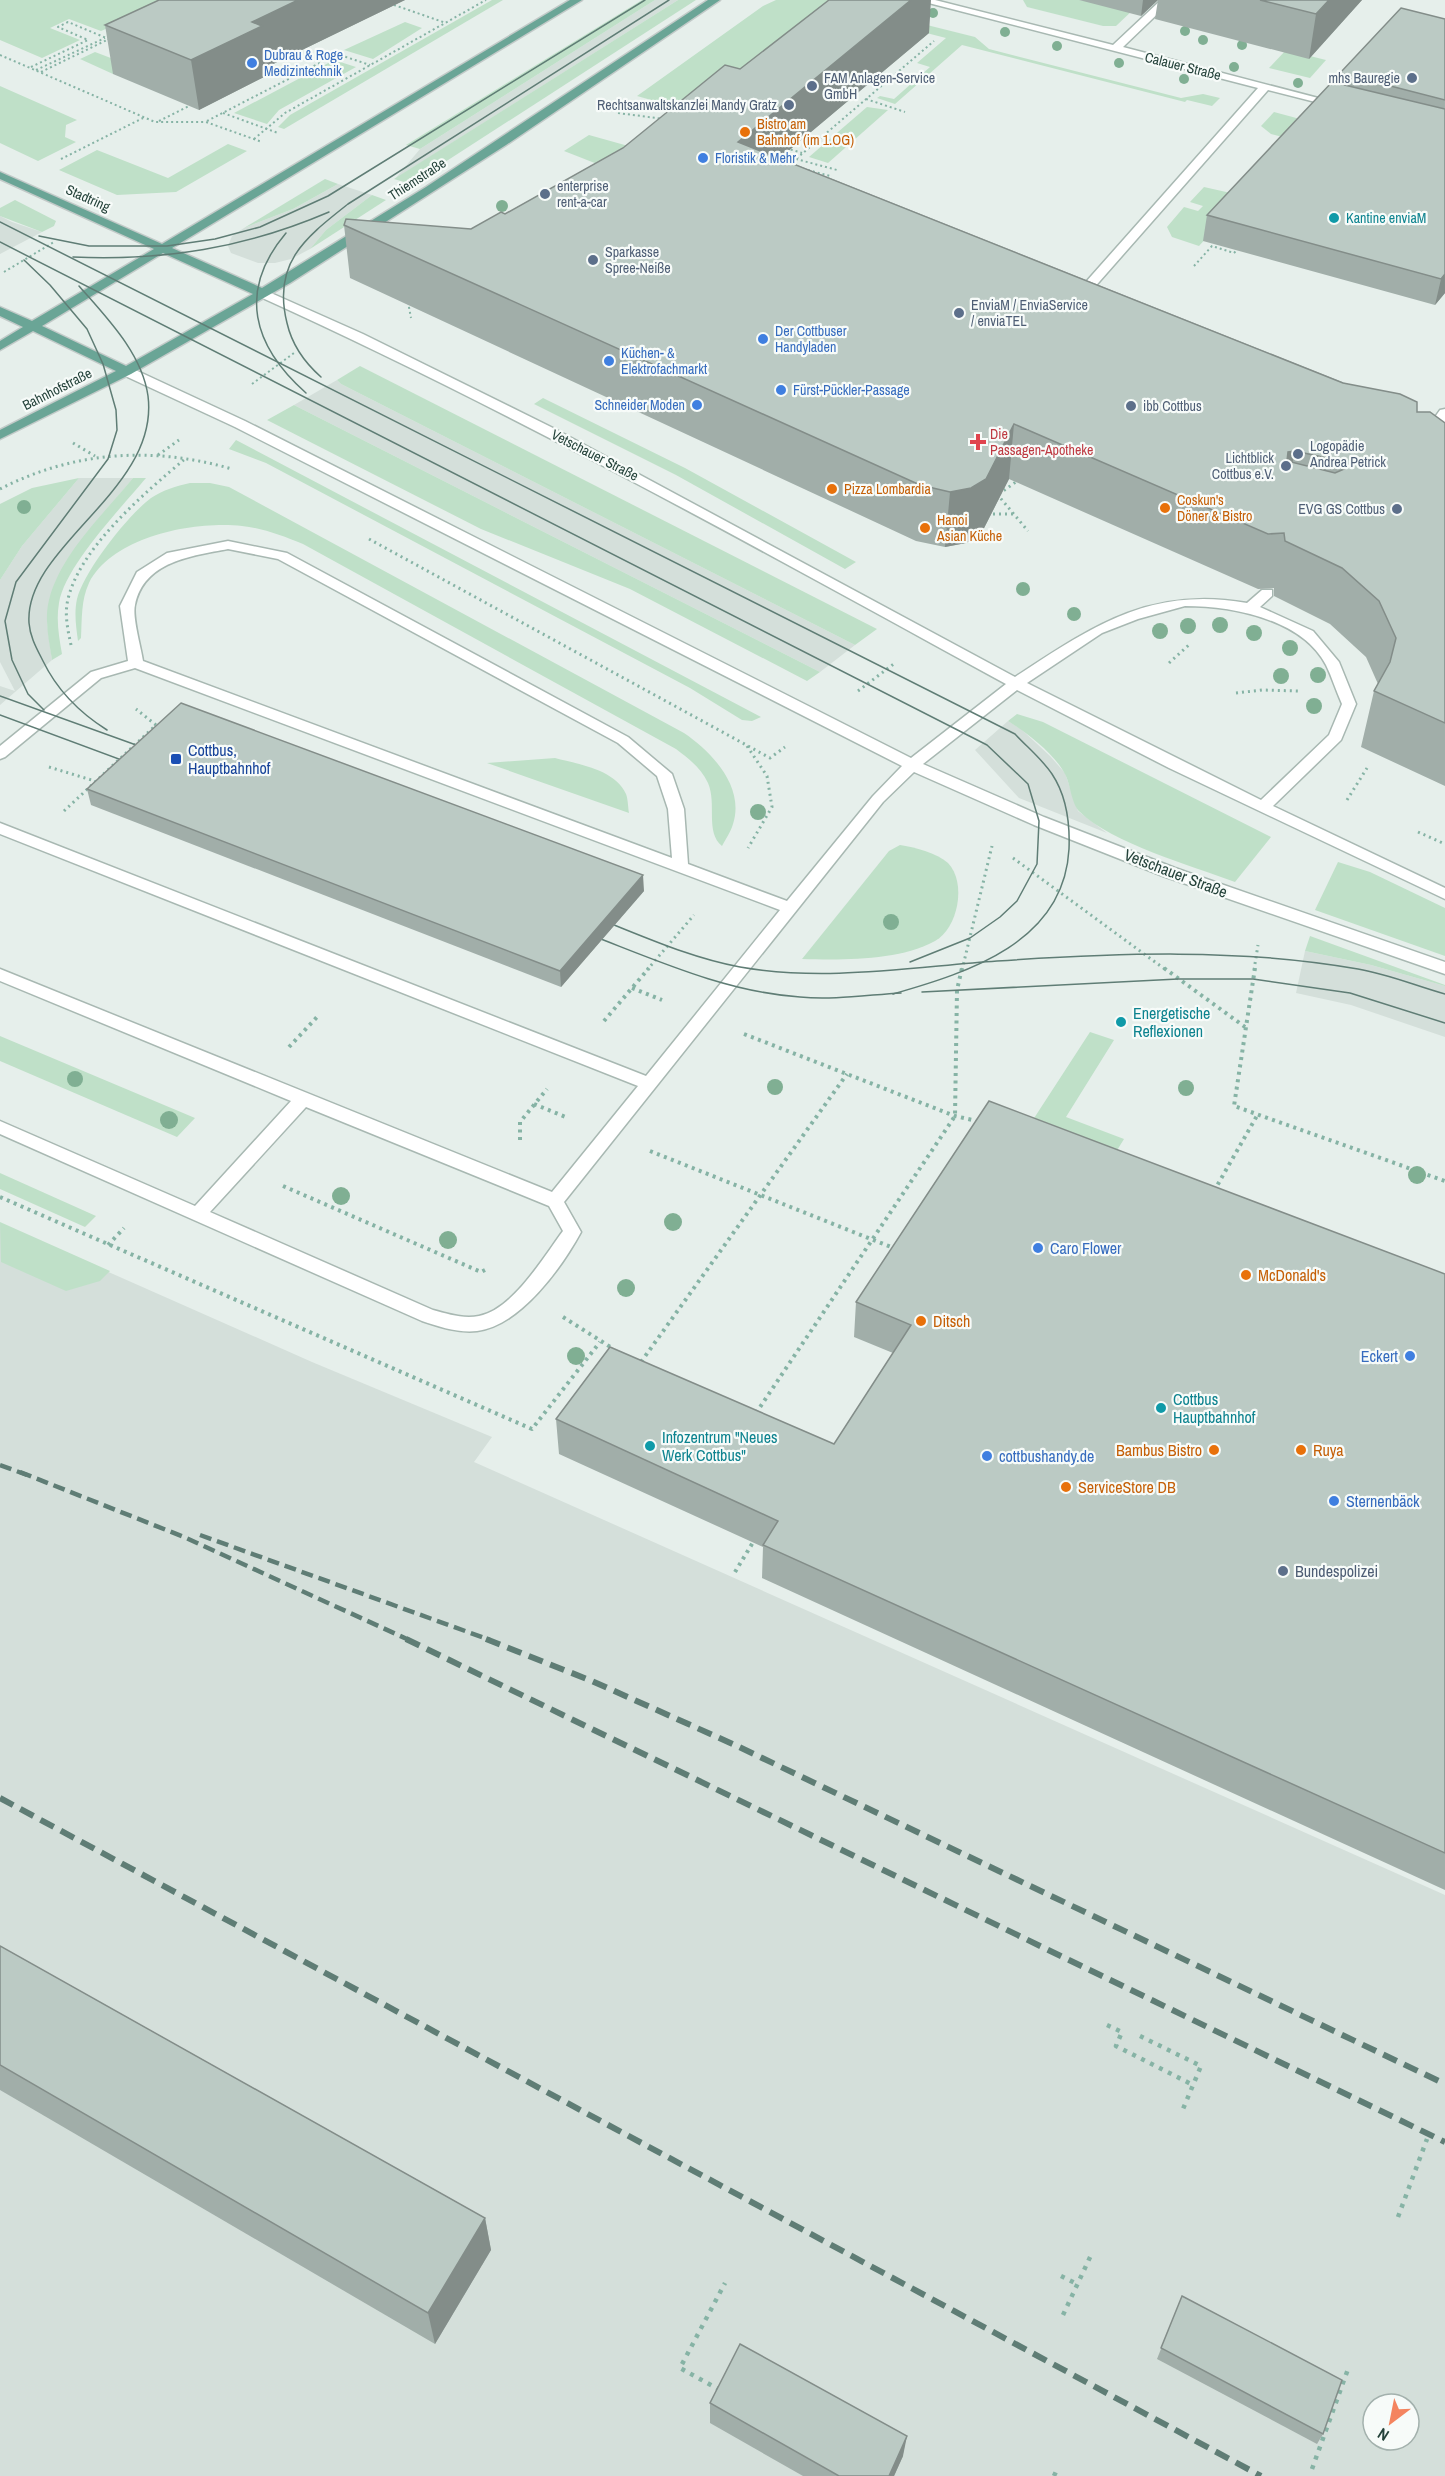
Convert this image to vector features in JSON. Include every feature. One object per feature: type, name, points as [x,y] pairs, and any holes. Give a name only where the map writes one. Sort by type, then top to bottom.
[{"type":"main road","points":[[0,346],[577,0]]},
{"type":"main road","name":"Thiemstraße","points":[[126,371],[262,293],[426,191],[597,81],[715,0]]},
{"type":"main road","name":"Stadtring","points":[[0,175],[163,248]]},
{"type":"main road","name":"Vetschauer Straße","points":[[163,248],[262,293]]},
{"type":"main road","points":[[0,311],[126,371]]},
{"type":"main road","name":"Bahnhofstraße","points":[[0,435],[126,371]]},
{"type":"street","name":"Calauer Straße","points":[[922,0],[1348,107]]},
{"type":"street","points":[[1115,49],[1167,0]]},
{"type":"street","points":[[1081,295],[1265,87]]},
{"type":"street","name":"Vetschauer Straße","points":[[262,293],[675,496],[1016,683],[1263,807],[1445,894]]},
{"type":"street","name":"Vetschauer Straße","points":[[126,371],[215,412],[912,765],[1039,821],[1169,872],[1445,968]]},
{"type":"street","points":[[1419,451],[1445,413]]},
{"type":"street","points":[[136,663],[127,606],[142,575],[172,556],[228,545],[282,556],[623,740],[664,774],[676,809],[680,866]]},
{"type":"street","points":[[1250,608],[1267,593]]},
{"type":"street","points":[[555,1202],[878,799],[912,765],[1016,683],[1098,630],[1133,616],[1185,602],[1216,602],[1250,608],[1308,634],[1332,662],[1349,704],[1336,737],[1263,807]]},
{"type":"street","points":[[0,754],[96,675],[136,663],[789,908]]},
{"type":"street","points":[[0,828],[649,1084]]},
{"type":"street","points":[[0,975],[555,1202],[572,1232],[512,1309],[491,1320],[462,1325],[429,1316],[0,1126]]},
{"type":"street","points":[[199,1213],[302,1100]]},
{"type":"path","points":[[0,55],[155,122],[206,122],[254,139],[269,129],[285,113],[486,0]]},
{"type":"path","points":[[394,4],[446,23]]},
{"type":"path","points":[[30,68],[88,40],[58,27],[68,22],[117,42]]},
{"type":"path","points":[[798,167],[789,165],[940,36]]},
{"type":"path","points":[[35,70],[108,38]]},
{"type":"path","points":[[40,72],[108,38]]},
{"type":"path","points":[[206,122],[337,54],[371,65]]},
{"type":"path","points":[[866,99],[905,112]]},
{"type":"path","points":[[155,122],[189,106]]},
{"type":"path","points":[[222,113],[269,129]]},
{"type":"path","points":[[623,114],[668,120]]},
{"type":"path","points":[[52,164],[143,118]]},
{"type":"path","points":[[784,148],[802,153]]},
{"type":"path","points":[[796,159],[837,171]]},
{"type":"path","points":[[807,170],[830,176]]},
{"type":"path","points":[[1194,267],[1212,246],[1234,253],[1237,250]]},
{"type":"path","points":[[412,296],[408,303],[412,325]]},
{"type":"path","points":[[158,455],[331,325]]},
{"type":"path","points":[[0,489],[57,464],[96,456],[158,455],[186,458],[240,472]]},
{"type":"path","points":[[70,645],[66,620],[68,599],[75,581],[90,557],[142,495],[186,458]]},
{"type":"path","points":[[1022,477],[998,494],[1028,531]]},
{"type":"path","points":[[982,514],[1014,514]]},
{"type":"path","points":[[363,535],[770,758],[931,636]]},
{"type":"path","points":[[1236,693],[1262,690],[1305,692]]},
{"type":"path","points":[[95,781],[156,725]]},
{"type":"path","points":[[521,1187],[520,1122],[722,882],[747,849],[772,807],[767,776],[745,743]]},
{"type":"path","points":[[1347,800],[1370,764]]},
{"type":"path","points":[[756,1413],[955,1116],[957,990],[993,843],[1001,849]]},
{"type":"path","points":[[1009,855],[1245,1027]]},
{"type":"path","points":[[1259,937],[1234,1106],[1445,1181]]},
{"type":"path","points":[[703,1017],[955,1116],[987,1124]]},
{"type":"path","points":[[651,1366],[641,1362],[847,1074]]},
{"type":"path","points":[[1210,1198],[1258,1114]]},
{"type":"path","points":[[654,1153],[900,1250]]},
{"type":"path","points":[[241,1167],[481,1272],[489,1268]]},
{"type":"path","points":[[0,1197],[532,1429],[600,1342]]},
{"type":"path","points":[[745,1408],[766,1418]]},
{"type":"path","points":[[735,1572],[760,1530]]},
{"type":"path","points":[[1107,2025],[1122,2032],[1116,2046],[1193,2085]]},
{"type":"path","points":[[1140,2036],[1201,2066],[1183,2109]]},
{"type":"path","points":[[1398,2217],[1427,2139]]},
{"type":"path","points":[[1063,2315],[1092,2253]]},
{"type":"path","points":[[1061,2276],[1077,2284]]},
{"type":"path","points":[[724,2393],[680,2368],[725,2283]]},
{"type":"path","points":[[1312,2469],[1348,2369]]},
{"type":"path","points":[[1054,2476],[1058,2467]]},
{"type":"shaded area","points":[[655,0],[678,0],[395,179],[420,149]]},
{"type":"shaded area","points":[[338,184],[372,195],[326,230],[310,249],[291,259],[275,263],[258,263],[231,253],[228,246],[232,236],[244,228],[293,209]]},
{"type":"shaded area","points":[[0,216],[12,222],[42,232],[0,254]]},
{"type":"shaded area","points":[[337,380],[855,645],[820,672],[294,405]]},
{"type":"shaded area","points":[[79,478],[133,478],[71,554],[56,581],[47,624],[52,660],[0,705],[0,686],[15,691],[0,662],[0,580],[22,546]]},
{"type":"shaded area","points":[[1008,721],[1021,729],[1050,756],[1065,773],[1078,811],[1107,833],[1019,798],[975,750]]},
{"type":"shaded area","points":[[1305,951],[1371,965],[1445,986],[1445,1037],[1351,1005],[1296,993]]},
{"type":"shaded area","points":[[0,1224],[312,1362],[492,1437],[474,1462],[1445,1895],[1445,2476],[0,2476]]},
{"type":"green space","points":[[0,0],[175,0],[101,31],[69,19],[50,28],[80,40],[42,58],[0,40]]},
{"type":"green space","points":[[492,0],[503,0],[284,129],[278,127],[290,115]]},
{"type":"green space","points":[[642,0],[655,0],[420,149],[406,145]]},
{"type":"green space","points":[[678,0],[696,0],[411,184],[394,179]]},
{"type":"green space","points":[[776,0],[827,0],[975,37],[989,49],[1181,98],[1203,94],[1220,98],[1212,106],[1187,100],[1185,102],[962,45],[895,104],[877,98],[880,96],[894,99],[930,67],[917,63],[946,38],[868,18],[676,107],[637,96],[763,6]]},
{"type":"green space","points":[[1023,0],[1079,0],[1135,8],[1116,26],[1103,26],[1027,7]]},
{"type":"green space","points":[[405,22],[422,28],[373,59],[344,50]]},
{"type":"green space","points":[[1286,50],[1326,60],[1310,78],[1269,68]]},
{"type":"green space","points":[[95,52],[116,60],[156,54],[113,74],[80,59]]},
{"type":"green space","points":[[334,60],[356,67],[279,110],[267,124],[234,113]]},
{"type":"green space","points":[[0,86],[77,120],[66,125],[65,137],[76,142],[38,161],[0,143]]},
{"type":"green space","points":[[867,107],[888,110],[828,163],[809,157]]},
{"type":"green space","points":[[1274,112],[1300,119],[1445,179],[1271,134],[1261,126]]},
{"type":"green space","points":[[589,135],[664,156],[651,185],[564,151]]},
{"type":"green space","points":[[228,144],[247,151],[176,192],[117,195],[59,170],[97,150],[168,178]]},
{"type":"green space","points":[[325,179],[338,184],[293,209],[244,228]]},
{"type":"green space","points":[[1204,187],[1244,196],[1199,246],[1172,237],[1167,227],[1184,207],[1198,211],[1203,206],[1190,202]]},
{"type":"green space","points":[[372,195],[386,200],[310,249],[326,230]]},
{"type":"green space","points":[[15,200],[56,221],[54,226],[42,232],[0,216],[0,208]]},
{"type":"green space","points":[[360,366],[877,629],[855,645],[337,380]]},
{"type":"green space","points":[[543,398],[685,468],[856,562],[845,569],[676,475],[534,404]]},
{"type":"green space","points":[[294,405],[820,672],[807,681],[630,589],[481,529],[267,420]]},
{"type":"green space","points":[[236,440],[761,717],[752,721],[742,720],[690,688],[266,463],[229,449]]},
{"type":"green space","points":[[79,478],[22,546],[0,580],[0,504],[32,488]]},
{"type":"green space","points":[[133,478],[146,478],[95,538],[63,588],[58,616],[62,654],[52,660],[47,615],[55,583],[73,550]]},
{"type":"green space","points":[[190,483],[210,483],[229,487],[684,733],[715,760],[730,784],[735,810],[732,827],[722,846],[717,840],[712,825],[712,800],[708,783],[698,768],[676,749],[303,544],[273,533],[242,526],[201,526],[179,529],[135,543],[100,567],[89,583],[83,603],[81,638],[78,641],[75,614],[77,599],[97,559],[131,517],[151,498]]},
{"type":"green space","points":[[1017,714],[1043,722],[1271,837],[1235,882],[1111,834],[1077,809],[1067,778],[1054,759],[1040,744],[1008,721]]},
{"type":"green space","points":[[555,758],[605,773],[621,786],[626,794],[629,813],[487,763]]},
{"type":"green space","points":[[900,845],[938,856],[948,863],[954,872],[958,893],[957,905],[954,916],[943,935],[921,948],[888,956],[802,959],[889,851]]},
{"type":"green space","points":[[1338,862],[1370,872],[1445,908],[1445,956],[1315,910]]},
{"type":"green space","points":[[1310,936],[1445,986],[1371,965],[1305,951]]},
{"type":"green space","points":[[1090,1032],[1114,1040],[1066,1117],[1124,1139],[1111,1160],[1027,1129]]},
{"type":"green space","points":[[0,1036],[195,1118],[177,1137],[0,1061]]},
{"type":"green space","points":[[0,1173],[96,1216],[85,1227],[0,1189]]},
{"type":"green space","points":[[0,1222],[110,1271],[100,1281],[66,1291],[1,1262]]},
{"type":"building","points":[[159,0],[298,0],[252,22],[262,26],[191,60],[105,25]]},
{"type":"building","points":[[829,0],[911,0],[738,142],[1343,383],[1400,394],[1417,402],[1417,412],[1430,412],[1445,423],[1445,723],[1374,691],[1390,662],[1396,638],[1379,601],[1342,568],[1285,541],[1284,533],[1268,534],[1014,424],[986,479],[971,488],[950,492],[920,485],[344,225],[346,219],[471,229],[501,212],[505,214],[623,148],[725,65],[740,69]],"holes":[[[1295,451],[1345,462],[1349,467],[1335,473],[1287,461],[1288,452]]]},
{"type":"building","points":[[1260,0],[1329,0],[1316,14]]},
{"type":"building","points":[[1401,8],[1445,19],[1445,100],[1340,73]]},
{"type":"building","name":"Kantine enviaM","points":[[1332,82],[1445,109],[1445,274],[1441,279],[1207,215]]},
{"type":"building","points":[[181,703],[643,875],[560,971],[87,789]]},
{"type":"building","name":"Cottbus Hauptbahnhof","points":[[989,1101],[1445,1274],[1445,1853],[763,1545],[778,1521],[556,1419],[610,1347],[834,1444],[911,1325],[856,1302]]},
{"type":"building","points":[[0,1946],[485,2218],[428,2313],[0,2065]]},
{"type":"building","points":[[1182,2296],[1342,2380],[1323,2434],[1161,2348]]},
{"type":"building","points":[[740,2344],[907,2436],[889,2476],[839,2476],[710,2403]]},
{"type":"tram line","points":[[39,236],[89,246],[167,246],[215,239],[260,227],[328,196],[645,0]]},
{"type":"tram line","points":[[321,377],[295,346],[289,331],[284,302],[284,284],[288,268],[306,241],[318,228],[348,204],[669,0]]},
{"type":"tram line","points":[[73,257],[140,257],[204,250],[266,235],[329,212]]},
{"type":"tram line","points":[[0,222],[279,363]]},
{"type":"tram line","points":[[279,363],[263,337],[258,317],[257,297],[261,276],[271,255],[286,233]]},
{"type":"tram line","points":[[0,242],[987,745],[1028,784],[1039,821],[1037,864],[1017,901],[1000,917],[970,938],[910,962]]},
{"type":"tram line","points":[[24,260],[50,285],[87,329],[103,364],[116,410],[117,430],[108,459],[16,582],[5,621],[12,660],[28,694],[44,710]]},
{"type":"tram line","points":[[79,286],[121,336],[138,365],[148,396],[146,430],[134,460],[114,489],[47,568],[33,595],[29,623],[34,643],[55,682],[79,708],[107,730]]},
{"type":"tram line","points":[[279,363],[1015,734],[1039,758],[1057,782],[1068,820],[1069,849],[1063,881],[1050,908],[1031,930],[1008,948],[982,962]]},
{"type":"tram line","points":[[279,363],[306,393]]},
{"type":"tram line","points":[[0,696],[150,750]]},
{"type":"tram line","points":[[0,715],[135,765]]},
{"type":"tram line","points":[[599,919],[704,958],[740,967],[772,971],[868,972],[982,962]]},
{"type":"tram line","points":[[588,934],[665,964],[745,989],[772,994],[825,998],[895,994]]},
{"type":"tram line","points":[[982,962],[1133,954],[1268,958],[1369,971],[1445,994]]},
{"type":"tram line","points":[[895,994],[952,975],[982,962]]},
{"type":"tram line","points":[[922,992],[1178,979],[1253,979],[1350,993],[1445,1023]]},
{"type":"tram line","points":[[895,994],[901,993]]},
{"type":"railway","points":[[0,1465],[27,1475]]},
{"type":"railway","points":[[20,1472],[184,1537],[409,1640]]},
{"type":"railway","points":[[200,1535],[490,1640]]},
{"type":"railway","points":[[406,1639],[1445,2142]]},
{"type":"railway","points":[[486,1639],[592,1681],[735,1745],[1445,2084]]},
{"type":"railway","points":[[0,1798],[1261,2476]]},
{"type":"place","name":"Dubrau & Roge Medizintechnik","points":[[252,63]]},
{"type":"place","name":"mhs Bauregie","points":[[1412,78]]},
{"type":"place","name":"FAM Anlagen-Service GmbH","points":[[812,86]]},
{"type":"place","name":"Rechtsanwaltskanzlei Mandy Gratz","points":[[789,105]]},
{"type":"place","name":"Bistro am Bahnhof (im 1.OG)","points":[[745,132]]},
{"type":"place","name":"Floristik & Mehr","points":[[703,158]]},
{"type":"place","name":"enterprise rent-a-car","points":[[545,194]]},
{"type":"place","name":"Kantine enviaM","points":[[1334,218]]},
{"type":"place","name":"Sparkasse Spree-Neiße","points":[[593,260]]},
{"type":"place","name":"EnviaM / EnviaService / enviaTEL","points":[[959,313]]},
{"type":"place","name":"Der Cottbuser Handyladen","points":[[763,339]]},
{"type":"place","name":"Küchen- & Elektrofachmarkt","points":[[609,361]]},
{"type":"place","name":"Fürst-Pückler-Passage","points":[[781,390]]},
{"type":"place","name":"Schneider Moden","points":[[697,405]]},
{"type":"place","name":"ibb Cottbus","points":[[1131,406]]},
{"type":"place","name":"Die Passagen-Apotheke","points":[[978,442]]},
{"type":"place","name":"Logopädie Andrea Petrick","points":[[1298,454]]},
{"type":"place","name":"Lichtblick Cottbus e.V.","points":[[1286,466]]},
{"type":"place","name":"Pizza Lombardia","points":[[832,489]]},
{"type":"place","name":"Coskun's Döner & Bistro","points":[[1165,508]]},
{"type":"place","name":"EVG GS Cottbus","points":[[1397,509]]},
{"type":"place","name":"Hanoi Asian Küche","points":[[925,528]]},
{"type":"place","name":"Cottbus, Hauptbahnhof","points":[[176,759]]},
{"type":"place","name":"Energetische Reflexionen","points":[[1121,1022]]},
{"type":"place","name":"Caro Flower","points":[[1038,1248]]},
{"type":"place","name":"McDonald's","points":[[1246,1275]]},
{"type":"place","name":"Ditsch","points":[[921,1321]]},
{"type":"place","name":"Eckert","points":[[1410,1356]]},
{"type":"place","name":"Cottbus Hauptbahnhof","points":[[1161,1408]]},
{"type":"place","name":"Infozentrum \"Neues Werk Cottbus\"","points":[[650,1446]]},
{"type":"place","name":"Bambus Bistro","points":[[1214,1450]]},
{"type":"place","name":"Ruya","points":[[1301,1450]]},
{"type":"place","name":"cottbushandy.de","points":[[987,1456]]},
{"type":"place","name":"ServiceStore DB","points":[[1066,1487]]},
{"type":"place","name":"Sternenbäck","points":[[1334,1501]]},
{"type":"place","name":"Bundespolizei","points":[[1283,1571]]}]
